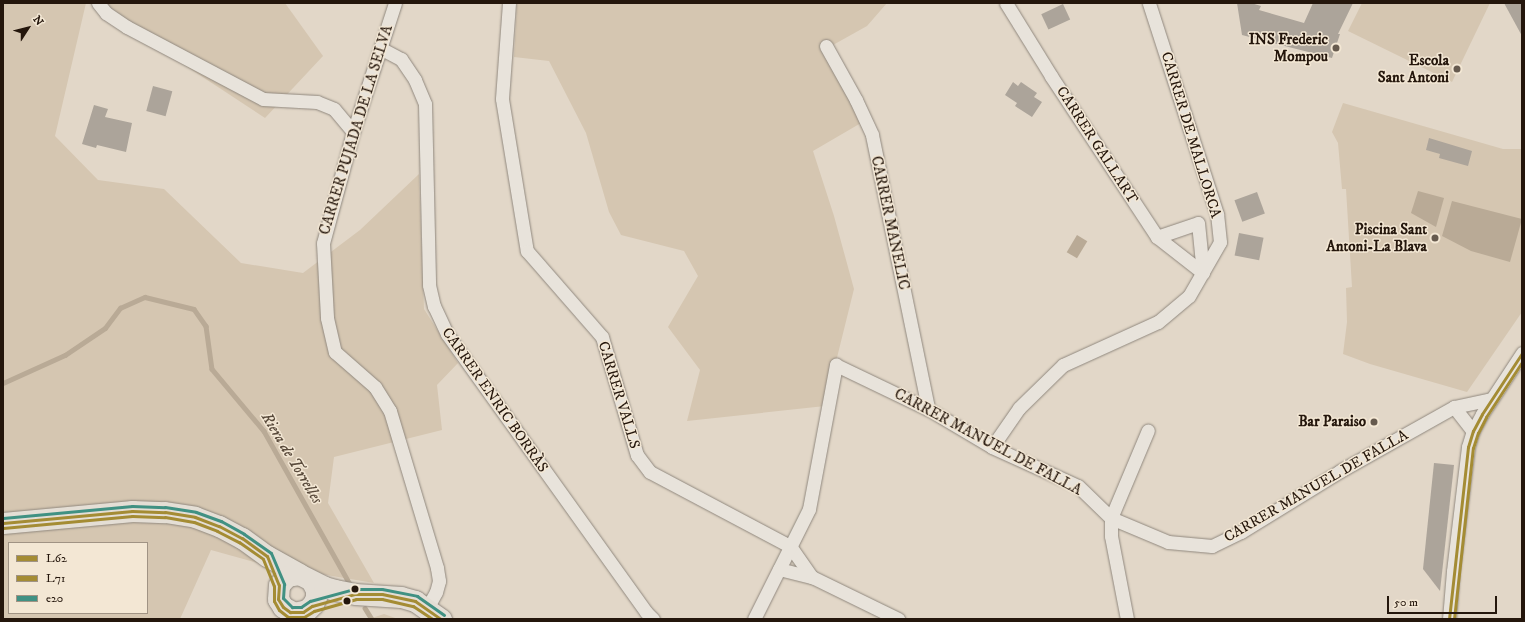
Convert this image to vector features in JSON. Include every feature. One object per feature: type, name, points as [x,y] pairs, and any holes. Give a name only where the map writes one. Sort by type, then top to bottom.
[{"type":"main road","points":[[3,522],[132,511],[165,512],[195,517],[219,526],[242,538],[267,556],[324,587],[355,594],[401,597],[434,614]]},
{"type":"main road","points":[[267,556],[280,585]]},
{"type":"main road","points":[[306,578],[288,576],[280,585],[278,598],[282,613],[299,613],[312,606],[355,594]]},
{"type":"main road","points":[[306,578],[316,594],[312,606]]},
{"type":"street","points":[[98,3],[106,13],[127,27],[263,99],[317,102],[334,109],[353,132]]},
{"type":"street","name":"CARRER PUJADA DE LA SELVA","points":[[395,3],[353,132],[322,243],[327,318],[335,352],[375,387],[390,411],[439,581],[436,592],[434,614]]},
{"type":"street","name":"CARRER VALLS","points":[[509,3],[502,99],[527,251],[602,337],[637,455],[650,472],[790,546],[812,577]]},
{"type":"street","name":"CARRER GALLART","points":[[1006,3],[1051,76],[1157,237],[1203,273]]},
{"type":"street","name":"CARRER DE MALLORCA","points":[[992,447],[1019,408],[1063,365],[1158,322],[1189,296],[1220,242],[1218,214],[1149,3]]},
{"type":"street","name":"CARRER MANELIC","points":[[826,46],[856,100],[872,135],[928,409]]},
{"type":"street","name":"CARRER ENRIC BORRÀS","points":[[380,48],[401,59],[415,80],[425,104],[429,285],[434,306],[444,327],[641,606],[653,619]]},
{"type":"street","points":[[1157,237],[1198,223],[1203,273]]},
{"type":"street","points":[[1449,619],[1453,571],[1467,455],[1473,430],[1491,399],[1522,353]]},
{"type":"street","name":"CARRER MANUEL DE FALLA","points":[[790,546],[809,509],[836,365],[928,409],[992,447],[1078,486],[1111,518],[1168,542],[1212,546],[1241,532],[1340,471],[1454,407],[1491,399]]},
{"type":"street","points":[[1454,407],[1473,430]]},
{"type":"street","points":[[1127,619],[1111,536],[1111,518],[1148,430]]},
{"type":"street","points":[[754,619],[790,546]]},
{"type":"street","name":"CARRER VALLS","points":[[779,569],[812,577],[898,619]]},
{"type":"shaded area","points":[[3,3],[86,3],[55,136],[98,180],[164,189],[241,263],[303,273],[360,230],[419,174],[424,309],[458,363],[437,385],[442,430],[334,457],[328,503],[374,583],[261,564],[211,550],[180,619],[3,619]]},
{"type":"shaded area","points":[[90,3],[285,3],[323,56],[265,118]]},
{"type":"shaded area","points":[[517,3],[887,3],[867,26],[824,50],[861,123],[813,151],[834,216],[854,289],[825,406],[687,421],[700,370],[668,327],[698,276],[684,251],[621,235],[609,212],[586,133],[549,61],[514,57]]},
{"type":"shaded area","points":[[1362,3],[1490,3],[1452,82],[1348,31]]},
{"type":"shaded area","name":"Piscina Sant Antoni-La Blava","points":[[1343,103],[1503,149],[1522,149],[1522,312],[1467,392],[1370,364],[1343,354],[1347,322],[1346,288],[1352,287],[1346,189],[1342,189],[1338,143],[1332,132]]},
{"type":"shaded area","points":[[1418,191],[1444,198],[1436,227],[1411,213]]},
{"type":"shaded area","points":[[1452,201],[1522,219],[1510,262],[1471,251],[1442,236]]},
{"type":"shaded area","points":[[1077,235],[1087,241],[1077,258],[1067,252]]},
{"type":"shaded area","points":[[384,614],[398,619],[369,619]]},
{"type":"building","points":[[1237,3],[1251,3],[1261,6],[1259,10],[1304,23],[1313,3],[1353,3],[1338,34],[1340,34],[1332,58],[1242,35]]},
{"type":"building","points":[[1504,3],[1522,3],[1522,36]]},
{"type":"building","points":[[1063,4],[1070,19],[1048,30],[1041,14]]},
{"type":"building","points":[[1013,82],[1018,86],[1021,82],[1037,93],[1034,97],[1042,102],[1032,117],[1015,106],[1017,103],[1005,95]]},
{"type":"building","points":[[153,86],[172,91],[166,116],[146,111]]},
{"type":"building","points":[[94,105],[108,109],[105,117],[132,123],[126,152],[97,145],[96,148],[82,144]]},
{"type":"building","points":[[1429,138],[1472,151],[1468,166],[1439,158],[1440,154],[1426,150]]},
{"type":"building","points":[[1257,192],[1265,214],[1242,222],[1234,200]]},
{"type":"building","points":[[1239,233],[1264,238],[1259,260],[1235,256]]},
{"type":"building","points":[[1434,463],[1454,465],[1440,591],[1423,569]]},
{"type":"waterway","name":"Riera de Torrelles","points":[[3,383],[65,355],[105,328],[120,308],[145,297],[194,309],[206,326],[212,369],[264,431],[350,584]]},
{"type":"waterway","name":"Riera de Torrelles","points":[[365,608],[372,619]]},
{"type":"transit line","points":[[1449,619],[1468,447],[1473,431],[1482,414],[1522,353]]},
{"type":"transit line","points":[[1454,619],[1473,448],[1486,417],[1522,362]]},
{"type":"transit line","name":"e20","points":[[3,518],[132,506],[165,507],[196,512],[221,521],[244,534],[271,553],[284,584],[283,598],[292,607],[301,607],[310,601],[354,589],[382,589],[417,596],[444,615]]},
{"type":"transit line","name":"L62","points":[[3,523],[132,511],[165,512],[195,517],[219,526],[242,538],[267,556],[279,585],[278,599],[283,607],[290,612],[303,612],[312,606],[355,594],[382,594],[415,601],[441,619]]},
{"type":"transit line","name":"L71","points":[[3,528],[132,516],[165,517],[194,522],[239,542],[263,559],[274,586],[274,601],[279,610],[288,617],[304,617],[314,611],[356,599],[382,599],[413,606],[432,619]]},
{"type":"place","name":"INS Frederic Mompou","points":[[1336,48]]},
{"type":"place","name":"Escola Sant Antoni","points":[[1457,69]]},
{"type":"place","name":"Piscina Sant Antoni-La Blava","points":[[1435,238]]},
{"type":"place","name":"Bar Paraiso","points":[[1374,422]]}]
